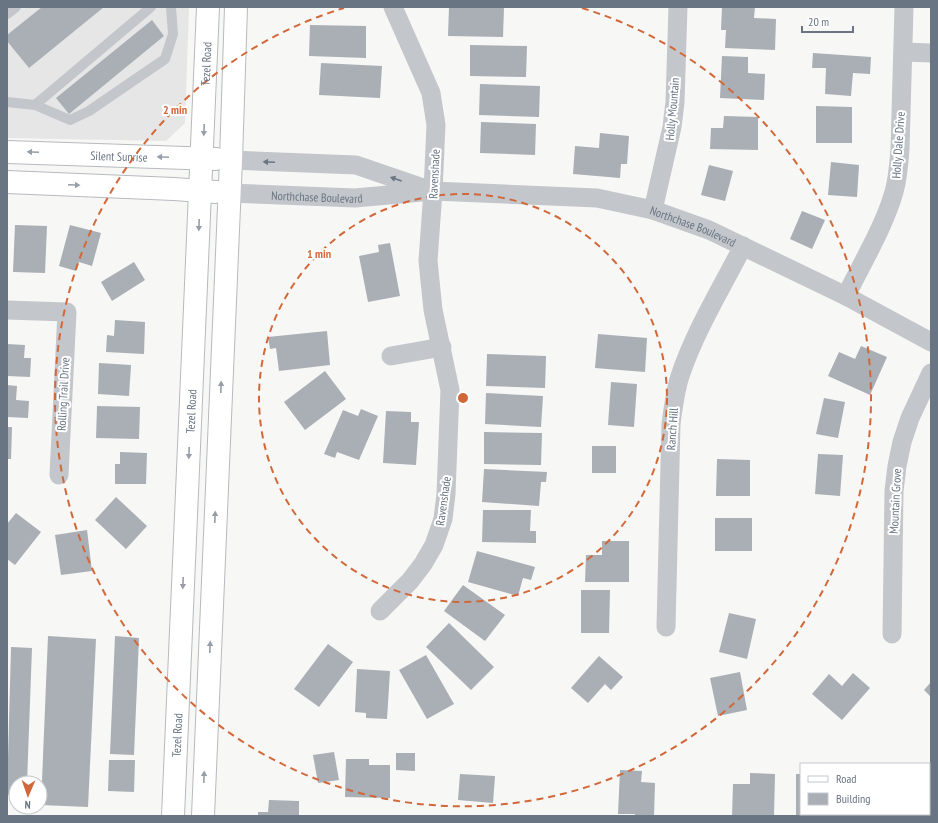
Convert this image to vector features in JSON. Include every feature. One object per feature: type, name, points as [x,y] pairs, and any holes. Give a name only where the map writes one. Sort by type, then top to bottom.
[{"type":"main road","name":"Tezel Road","points":[[173,816],[208,7]]},
{"type":"main road","points":[[203,816],[231,160],[236,7]]},
{"type":"main road","name":"Silent Sunrise","points":[[7,152],[231,160]]},
{"type":"main road","points":[[7,182],[174,189],[200,192]]},
{"type":"main road","name":"Northchase Boulevard","points":[[200,192],[229,193]]},
{"type":"street","name":"Ravenshade","points":[[380,611],[410,581],[423,564],[434,545],[443,519],[446,494],[450,390],[434,310],[428,261],[436,125],[431,93],[393,7]]},
{"type":"street","name":"Holly Mountain","points":[[654,210],[672,127],[675,102],[678,7]]},
{"type":"street","name":"Holly Dale Drive","points":[[846,296],[888,210],[894,190],[900,149],[904,7]]},
{"type":"street","points":[[903,52],[931,53]]},
{"type":"street","name":"Northchase Boulevard","points":[[231,160],[356,165],[433,191]]},
{"type":"street","name":"Northchase Boulevard","points":[[229,193],[355,198],[433,191],[597,198],[654,210],[709,230],[743,246],[846,296],[931,342]]},
{"type":"street","name":"Ranch Hill","points":[[666,627],[670,424],[674,400],[680,377],[691,347],[743,246]]},
{"type":"street","name":"Rolling Trail Drive","points":[[7,310],[67,312],[59,475]]},
{"type":"street","points":[[391,356],[442,347]]},
{"type":"street","name":"Mountain Grove","points":[[892,634],[894,491],[897,466],[902,442],[910,418],[931,373]]},
{"type":"lane","points":[[7,14],[16,7]]},
{"type":"lane","points":[[35,105],[151,7]]},
{"type":"lane","points":[[7,102],[35,105],[70,120],[89,111],[165,59],[173,34],[171,7]]},
{"type":"shaded area","points":[[7,7],[189,7],[185,123],[166,141],[7,138]]},
{"type":"building","points":[[42,7],[104,7],[29,68],[7,41],[7,35]]},
{"type":"building","points":[[449,7],[504,7],[503,37],[448,36]]},
{"type":"building","points":[[722,7],[755,7],[754,18],[776,19],[775,50],[725,48],[726,30],[721,30]]},
{"type":"building","points":[[152,20],[164,36],[69,114],[56,98]]},
{"type":"building","points":[[310,25],[366,26],[366,58],[309,56]]},
{"type":"building","points":[[470,45],[527,46],[526,77],[470,76]]},
{"type":"building","points":[[813,53],[871,57],[870,74],[853,73],[851,96],[825,94],[826,68],[812,68]]},
{"type":"building","points":[[722,56],[748,57],[748,73],[765,74],[764,100],[720,98]]},
{"type":"building","points":[[321,63],[382,66],[380,98],[319,95]]},
{"type":"building","points":[[480,84],[540,86],[539,117],[479,115]]},
{"type":"building","points":[[816,106],[852,107],[852,143],[816,143]]},
{"type":"building","points":[[724,116],[758,117],[758,150],[710,149],[711,128],[723,128]]},
{"type":"building","points":[[481,122],[536,124],[535,155],[480,153]]},
{"type":"building","points":[[600,133],[629,136],[627,164],[621,164],[620,178],[573,174],[575,146],[599,148]]},
{"type":"building","points":[[831,162],[859,165],[857,197],[828,195]]},
{"type":"building","points":[[709,165],[733,171],[725,201],[701,195]]},
{"type":"building","points":[[802,211],[825,220],[812,249],[790,239]]},
{"type":"building","points":[[15,225],[47,226],[45,273],[13,272]]},
{"type":"building","points":[[70,225],[101,233],[92,266],[79,262],[76,271],[59,266]]},
{"type":"building","points":[[390,243],[400,296],[368,302],[359,256],[379,252],[378,245]]},
{"type":"building","points":[[134,262],[145,280],[112,301],[101,282]]},
{"type":"building","points":[[115,320],[145,322],[144,354],[106,352],[107,335],[114,336]]},
{"type":"building","points":[[327,331],[330,365],[279,371],[276,348],[270,349],[268,337]]},
{"type":"building","points":[[598,334],[647,338],[645,372],[595,368]]},
{"type":"building","points":[[7,344],[25,345],[24,358],[31,358],[30,377],[7,376]]},
{"type":"building","points":[[861,346],[887,357],[870,395],[828,376],[839,352],[855,359]]},
{"type":"building","points":[[487,354],[546,356],[545,388],[486,386]]},
{"type":"building","points":[[99,363],[131,365],[129,396],[98,394]]},
{"type":"building","points":[[325,371],[346,399],[305,430],[284,402]]},
{"type":"building","points":[[611,382],[637,384],[634,427],[608,425]]},
{"type":"building","points":[[7,385],[17,386],[16,400],[29,401],[28,418],[7,417]]},
{"type":"building","points":[[486,393],[543,396],[541,427],[485,424]]},
{"type":"building","points":[[824,398],[845,402],[838,438],[816,434]]},
{"type":"building","points":[[97,406],[140,407],[139,439],[96,438]]},
{"type":"building","points":[[361,409],[378,416],[359,460],[337,452],[335,458],[324,454],[343,410],[358,416]]},
{"type":"building","points":[[386,411],[411,412],[411,422],[419,422],[416,465],[383,463]]},
{"type":"building","points":[[7,427],[12,427],[11,459],[7,459]]},
{"type":"building","points":[[484,432],[542,433],[541,465],[484,464]]},
{"type":"building","points":[[592,446],[616,446],[616,473],[592,473]]},
{"type":"building","points":[[120,452],[147,453],[146,484],[115,484],[115,464],[120,464]]},
{"type":"building","points":[[818,454],[843,455],[840,496],[815,494]]},
{"type":"building","points":[[717,459],[750,460],[750,496],[716,496]]},
{"type":"building","points":[[484,469],[547,472],[546,482],[541,482],[539,506],[482,502]]},
{"type":"building","points":[[116,497],[147,526],[126,549],[95,520]]},
{"type":"building","points":[[483,510],[531,510],[530,531],[536,531],[536,543],[482,542]]},
{"type":"building","points":[[16,513],[41,532],[15,565],[7,559],[7,524]]},
{"type":"building","points":[[715,518],[752,518],[752,551],[715,551]]},
{"type":"building","points":[[87,530],[92,571],[61,575],[55,535]]},
{"type":"building","points":[[602,541],[629,541],[629,582],[585,582],[586,555],[602,555]]},
{"type":"building","points":[[477,551],[535,567],[531,580],[523,578],[518,596],[468,582]]},
{"type":"building","points":[[463,585],[505,615],[485,641],[444,611]]},
{"type":"building","points":[[581,590],[610,590],[609,633],[581,633]]},
{"type":"building","points":[[729,613],[756,619],[747,659],[719,652]]},
{"type":"building","points":[[449,623],[494,667],[471,690],[426,647]]},
{"type":"building","points":[[48,636],[96,639],[88,807],[48,805],[48,775],[42,775]]},
{"type":"building","points":[[115,636],[139,638],[134,755],[110,754]]},
{"type":"building","points":[[328,644],[353,662],[319,707],[294,689]]},
{"type":"building","points":[[11,647],[32,648],[27,775],[8,775],[7,795]]},
{"type":"building","points":[[426,655],[454,704],[427,719],[399,670]]},
{"type":"building","points":[[599,656],[623,677],[611,690],[605,684],[588,703],[571,688]]},
{"type":"building","points":[[357,669],[390,671],[387,719],[366,718],[366,713],[355,712]]},
{"type":"building","points":[[740,672],[747,710],[718,716],[710,678]]},
{"type":"building","points":[[853,673],[870,688],[842,720],[812,694],[829,674],[842,686]]},
{"type":"building","points":[[931,682],[931,697],[924,690]]},
{"type":"building","points":[[334,752],[339,780],[318,783],[313,755]]},
{"type":"building","points":[[396,753],[415,753],[415,771],[396,770]]},
{"type":"building","points":[[346,759],[369,759],[369,765],[390,765],[390,798],[345,797]]},
{"type":"building","points":[[109,760],[135,760],[134,792],[108,791]]},
{"type":"building","points":[[620,770],[642,771],[641,782],[655,783],[654,816],[618,814]]},
{"type":"building","points":[[750,773],[775,774],[774,816],[732,816],[733,784],[750,784]]},
{"type":"building","points":[[460,774],[495,776],[493,803],[458,800]]},
{"type":"building","points":[[796,774],[800,774],[800,815],[824,816],[796,816]]},
{"type":"building","points":[[269,800],[299,801],[299,816],[258,816],[258,812],[268,812]]},
{"type":"building","points":[[840,815],[882,815],[882,816]]}]
